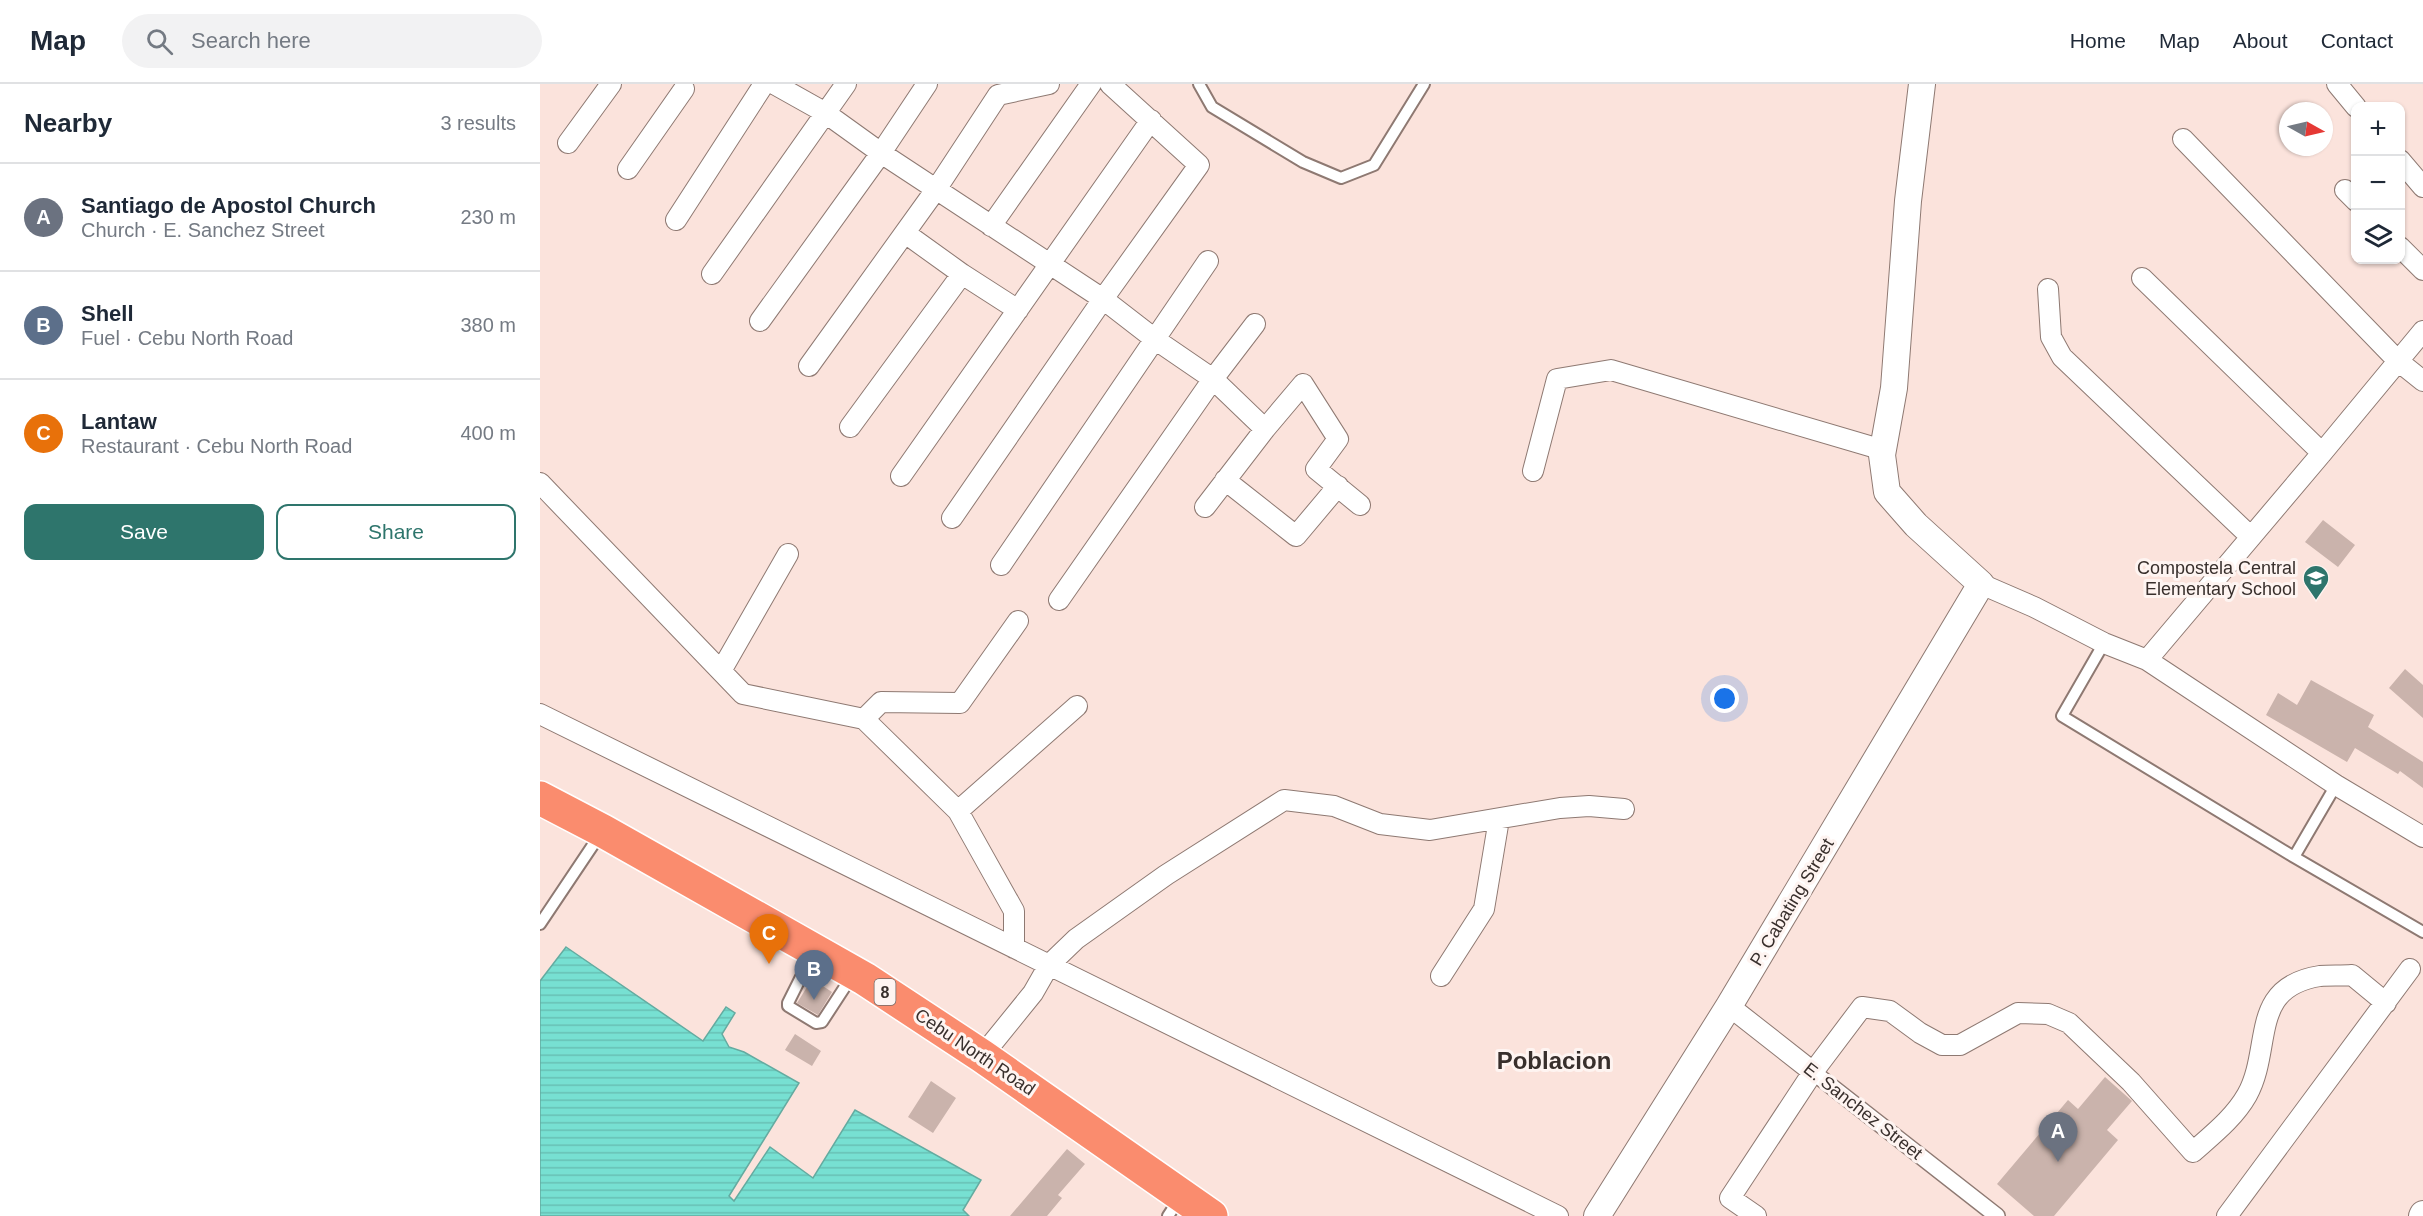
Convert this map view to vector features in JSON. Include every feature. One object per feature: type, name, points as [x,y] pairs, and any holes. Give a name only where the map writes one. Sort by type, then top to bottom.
[{"type":"highway","name":"Cebu North Road","points":[[540,798],[603,831],[853,973],[982,1056],[1175,1206],[1211,1216]]},
{"type":"street","points":[[568,143],[611,84]]},
{"type":"street","points":[[676,220],[764,84]]},
{"type":"street","points":[[774,84],[824,112],[881,153],[1103,298],[1156,340],[1213,379],[1265,429]]},
{"type":"street","points":[[712,274],[824,112],[846,84]]},
{"type":"street","points":[[760,321],[881,153],[927,84]]},
{"type":"street","points":[[809,366],[937,188],[998,95],[1049,84]]},
{"type":"street","points":[[991,226],[1091,84]]},
{"type":"street","points":[[952,518],[1103,298],[1199,165],[1110,84]]},
{"type":"street","points":[[1922,84],[1908,201],[1894,388],[1883,450],[1887,492],[1916,525],[1981,584],[2034,607],[2104,643],[2146,660],[2336,785],[2423,837]]},
{"type":"street","points":[[2337,84],[2351,102]]},
{"type":"street","points":[[628,169],[682,86]]},
{"type":"street","points":[[901,476],[1151,120]]},
{"type":"street","points":[[2183,139],[2398,361],[2423,381]]},
{"type":"street","points":[[2405,166],[2423,187]]},
{"type":"street","points":[[905,233],[1018,310]]},
{"type":"street","points":[[2405,252],[2423,270]]},
{"type":"street","points":[[1001,565],[1208,261]]},
{"type":"street","points":[[850,427],[962,274]]},
{"type":"street","points":[[2142,278],[2322,453]]},
{"type":"street","points":[[2048,289],[2051,337],[2062,357],[2251,537]]},
{"type":"street","points":[[1059,600],[1213,379],[1255,324]]},
{"type":"street","points":[[2146,660],[2423,331]]},
{"type":"street","points":[[1533,471],[1557,379],[1611,370],[1883,450]]},
{"type":"street","points":[[1205,507],[1303,384],[1338,439],[1316,468],[1360,505]]},
{"type":"street","points":[[1225,480],[1296,536],[1338,486]]},
{"type":"street","points":[[540,483],[743,694],[864,719],[958,811],[1014,910],[1014,948]]},
{"type":"street","points":[[721,671],[789,554]]},
{"type":"street","name":"P. Cabating Street","points":[[1597,1216],[1729,1006],[1981,584]]},
{"type":"street","points":[[864,719],[881,702],[960,703],[1018,621]]},
{"type":"street","points":[[958,811],[1077,706]]},
{"type":"street","points":[[540,714],[1558,1216]]},
{"type":"street","points":[[982,1056],[1033,993],[1049,965],[1076,939],[1166,875],[1284,800],[1334,806],[1380,824],[1430,830],[1589,806],[1624,809]]},
{"type":"street","points":[[1441,976],[1484,909],[1499,819]]},
{"type":"street","points":[[2227,1216],[2410,969]]},
{"type":"street","points":[[1756,1216],[1730,1198],[1813,1072],[1862,1008],[1890,1011],[1920,1033],[1942,1045],[1960,1045],[2018,1013],[2048,1014],[2069,1023],[2131,1083],[2193,1152],[2226,1123],[2247,1095],[2258,1065],[2269,1009],[2284,989],[2318,976],[2352,975],[2386,1003]]},
{"type":"street","name":"E. Sanchez Street","points":[[1729,1006],[1997,1216]]},
{"type":"lane","points":[[1199,84],[1212,107],[1303,162],[1341,178],[1374,165],[1424,84]]},
{"type":"lane","points":[[2104,643],[2062,716],[2294,857],[2423,932]]},
{"type":"lane","points":[[2294,857],[2336,785]]},
{"type":"lane","points":[[540,924],[603,831]]},
{"type":"lane","points":[[814,950],[788,1003],[789,1006],[816,1023],[822,1022],[853,973]]},
{"type":"water","points":[[566,947],[703,1041],[726,1007],[735,1013],[722,1034],[729,1047],[744,1052],[799,1083],[729,1196],[734,1201],[770,1147],[813,1178],[855,1110],[981,1180],[963,1210],[969,1216],[540,1216],[540,981]]},
{"type":"building","points":[[2323,520],[2355,545],[2338,567],[2305,542]]},
{"type":"building","points":[[2405,669],[2423,685],[2423,718],[2389,688]]},
{"type":"building","points":[[2311,680],[2374,715],[2368,727],[2423,762],[2423,788],[2400,771],[2398,774],[2355,748],[2347,762],[2266,715],[2278,693],[2297,705]]},
{"type":"building","points":[[812,979],[832,992],[818,1015],[797,1003]]},
{"type":"building","points":[[795,1034],[821,1051],[812,1066],[785,1050]]},
{"type":"building","points":[[2105,1077],[2132,1101],[2107,1130],[2118,1140],[2054,1216],[2034,1216],[1997,1184],[2068,1100],[2078,1109]]},
{"type":"building","points":[[931,1081],[956,1098],[933,1133],[908,1117]]},
{"type":"building","points":[[1067,1149],[1085,1164],[1058,1195],[1062,1198],[1047,1216],[1010,1216]]},
{"type":"place","name":"Compostela Central Elementary School","points":[[2316,601]]},
{"type":"place","name":"Lantaw","points":[[769,964]]},
{"type":"place","name":"Shell","points":[[814,1000]]},
{"type":"place","name":"Santiago de Apostol Church","points":[[2058,1162]]},
{"type":"district","name":"Poblacion","points":[[1554,1060]]}]
